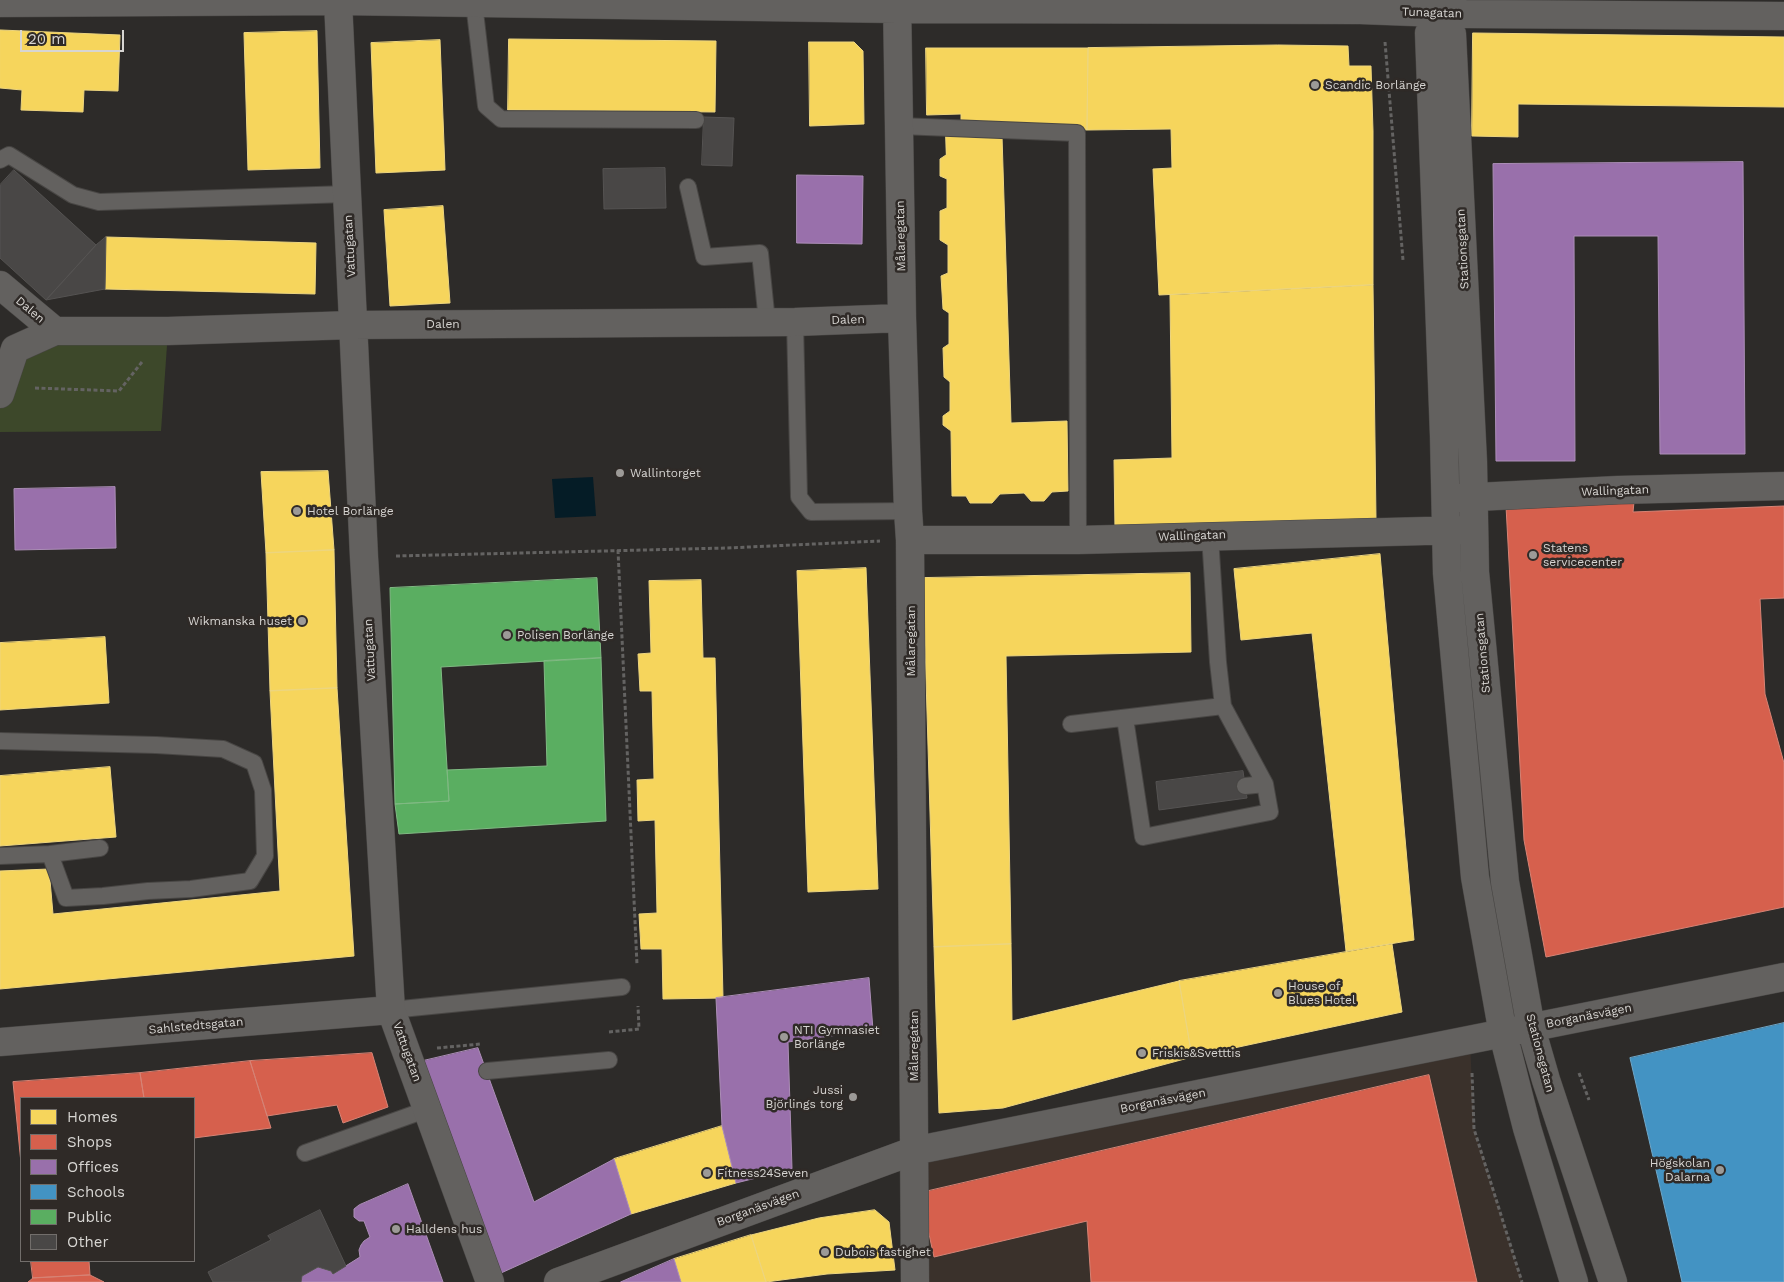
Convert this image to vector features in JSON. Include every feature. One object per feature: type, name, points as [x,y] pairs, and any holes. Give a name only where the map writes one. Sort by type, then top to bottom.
[{"type":"street","name":"Tunagatan","points":[[0,3],[338,1],[897,4],[1350,10],[1439,6],[1784,16]]},
{"type":"street","name":"Vattugatan","points":[[338,1],[364,557],[391,1010],[407,1051],[424,1080],[428,1109],[490,1282]]},
{"type":"street","name":"Målaregatan","points":[[897,4],[902,318],[910,540],[915,1282]]},
{"type":"street","name":"Stationsgatan","points":[[1439,6],[1452,34],[1473,462],[1475,572],[1505,882],[1532,1028],[1546,1080],[1613,1282]]},
{"type":"street","name":"Stationsgatan","points":[[1439,6],[1429,33],[1447,573],[1475,877],[1503,1034],[1527,1128],[1574,1282]]},
{"type":"street","name":"Dalen","points":[[0,285],[56,331],[168,331],[353,325],[795,322],[902,318]]},
{"type":"street","points":[[1,390],[15,349],[56,331]]},
{"type":"street","name":"Wallingatan","points":[[1446,498],[1618,490],[1784,486]]},
{"type":"street","name":"Wallingatan","points":[[910,540],[1078,540],[1474,529]]},
{"type":"street","name":"Borganäsvägen","points":[[558,1282],[913,1151],[1784,977]]},
{"type":"street","name":"Sahlstedtsgatan","points":[[0,1042],[391,1010]]},
{"type":"lane","points":[[474,3],[486,106],[501,119],[696,120]]},
{"type":"lane","points":[[900,126],[1078,133],[1078,540]]},
{"type":"lane","points":[[0,160],[9,155],[73,195],[99,202],[347,194]]},
{"type":"lane","points":[[688,187],[704,257],[760,253],[768,322]]},
{"type":"lane","points":[[795,322],[799,497],[811,512],[908,511]]},
{"type":"lane","points":[[1125,718],[1143,837],[1270,812],[1265,784],[1223,706],[1218,662],[1210,536]]},
{"type":"lane","points":[[1071,724],[1223,706]]},
{"type":"lane","points":[[0,741],[156,745],[223,749],[254,763],[263,790],[265,856],[250,881],[191,889],[66,898],[50,854]]},
{"type":"lane","points":[[1245,786],[1265,784]]},
{"type":"lane","points":[[0,856],[50,854],[100,848]]},
{"type":"lane","points":[[391,1010],[622,987]]},
{"type":"lane","points":[[487,1071],[610,1060]]},
{"type":"lane","points":[[305,1153],[428,1109]]},
{"type":"path","points":[[1,390],[119,391],[168,331]]},
{"type":"path","points":[[364,557],[910,540]]},
{"type":"path","points":[[618,550],[637,969]]},
{"type":"path","points":[[601,1033],[640,1029],[638,999]]},
{"type":"path","points":[[407,1051],[484,1044]]},
{"type":"path","points":[[1577,1069],[1582,1077],[1590,1105]]},
{"type":"shaded area","points":[[1470,1041],[1474,1129],[1522,1282],[915,1282],[913,1151]]},
{"type":"green space","points":[[168,331],[161,431],[0,432],[0,394],[15,349]]},
{"type":"water","points":[[593,477],[596,516],[555,518],[552,479]]},
{"type":"building: Homes","points":[[0,30],[120,35],[118,91],[84,90],[83,112],[21,110],[22,90],[0,88]]},
{"type":"building: Homes","points":[[317,31],[320,168],[248,170],[244,33]]},
{"type":"building: Homes","points":[[1473,33],[1784,37],[1784,107],[1518,104],[1518,137],[1472,136]]},
{"type":"building: Homes","points":[[509,39],[716,41],[715,112],[508,110]]},
{"type":"building: Homes","points":[[440,40],[445,170],[376,173],[371,43]]},
{"type":"building: Homes","points":[[809,42],[854,42],[863,51],[864,124],[810,126]]},
{"type":"building: Homes","points":[[1278,45],[1348,46],[1349,66],[1371,66],[1373,285],[1159,295],[1153,169],[1172,168],[1171,129],[1087,130],[1088,48]]},
{"type":"building: Homes","points":[[926,48],[1088,48],[1087,130],[961,126],[961,114],[927,115]]},
{"type":"building: Homes","points":[[946,136],[1002,136],[1011,423],[1067,421],[1068,491],[1052,492],[1044,501],[1031,501],[1024,493],[1000,494],[992,503],[970,503],[966,496],[952,496],[951,431],[943,425],[943,416],[950,411],[950,382],[944,377],[943,348],[949,344],[949,313],[943,309],[941,276],[948,273],[948,245],[940,240],[940,211],[947,208],[947,179],[940,176],[940,159],[946,155]]},
{"type":"building: Homes","points":[[443,206],[450,303],[390,306],[384,210]]},
{"type":"building: Homes","points":[[106,237],[316,243],[315,294],[105,289]]},
{"type":"building: Homes","points":[[1373,285],[1376,520],[1115,530],[1114,460],[1172,458],[1170,295]]},
{"type":"building: Homes","name":"Hotel Borlänge","points":[[328,471],[334,550],[266,553],[261,472]]},
{"type":"building: Homes","name":"Wikmanska huset","points":[[334,550],[337,688],[270,691],[266,553]]},
{"type":"building: Homes","points":[[1380,554],[1414,940],[1346,951],[1312,633],[1241,640],[1234,569]]},
{"type":"building: Homes","points":[[866,568],[878,889],[808,892],[797,571]]},
{"type":"building: Homes","points":[[1190,573],[1191,652],[1006,656],[1011,944],[934,947],[923,578]]},
{"type":"building: Homes","points":[[701,580],[703,658],[715,658],[723,998],[663,999],[662,949],[641,949],[639,914],[657,913],[655,820],[638,821],[637,780],[654,779],[652,691],[640,691],[638,654],[651,653],[649,581]]},
{"type":"building: Homes","points":[[105,637],[109,703],[0,710],[0,643]]},
{"type":"building: Homes","points":[[337,688],[354,956],[0,989],[0,871],[49,869],[53,914],[280,891],[270,691]]},
{"type":"building: Homes","points":[[110,767],[116,837],[0,846],[0,776]]},
{"type":"building: Homes","points":[[1011,944],[1012,1021],[1179,981],[1192,1057],[1003,1108],[939,1113],[934,947]]},
{"type":"building: Homes","points":[[1392,944],[1402,1012],[1192,1057],[1179,981]]},
{"type":"building: Homes","points":[[722,1126],[736,1183],[631,1214],[614,1159]]},
{"type":"building: Homes","name":"Dubois fastighet","points":[[875,1210],[889,1222],[895,1270],[827,1274],[766,1282],[751,1235],[819,1218]]},
{"type":"building: Homes","points":[[751,1235],[766,1282],[681,1282],[674,1259]]},
{"type":"building: Shops","points":[[1634,502],[1633,512],[1784,506],[1784,598],[1760,599],[1765,694],[1784,763],[1784,907],[1546,957],[1524,840],[1506,506]]},
{"type":"building: Shops","points":[[372,1053],[388,1107],[343,1123],[337,1105],[267,1116],[250,1061]]},
{"type":"building: Shops","points":[[250,1061],[271,1128],[195,1138],[195,1097],[144,1097],[140,1073]]},
{"type":"building: Shops","points":[[140,1073],[144,1097],[20,1097],[20,1153],[13,1082]]},
{"type":"building: Shops","points":[[1429,1075],[1477,1282],[1091,1282],[1087,1221],[934,1257],[920,1193]]},
{"type":"building: Shops","points":[[31,1262],[89,1262],[90,1275],[33,1278]]},
{"type":"building: Shops","points":[[90,1275],[104,1282],[28,1282],[33,1278]]},
{"type":"building: Offices","points":[[1743,162],[1745,454],[1660,454],[1658,236],[1574,236],[1575,461],[1496,461],[1493,164]]},
{"type":"building: Offices","points":[[797,175],[863,176],[862,244],[797,243]]},
{"type":"building: Offices","points":[[115,487],[116,548],[15,550],[14,489]]},
{"type":"building: Offices","points":[[869,978],[873,1030],[788,1042],[792,1169],[736,1183],[722,1126],[716,998]]},
{"type":"building: Offices","points":[[478,1048],[534,1202],[614,1159],[631,1214],[501,1273],[423,1061]]},
{"type":"building: Offices","name":"Halldens hus","points":[[408,1184],[443,1282],[301,1282],[302,1276],[318,1267],[331,1271],[333,1274],[360,1257],[359,1250],[361,1245],[370,1237],[364,1221],[359,1221],[354,1217],[354,1209],[359,1205]]},
{"type":"building: Offices","points":[[674,1259],[681,1282],[621,1282]]},
{"type":"building: Schools","name":"Högskolan Dalarna","points":[[1784,1023],[1784,1282],[1682,1282],[1630,1058]]},
{"type":"building: Public","points":[[597,578],[601,658],[441,667],[449,801],[395,804],[390,588]]},
{"type":"building: Public","points":[[601,658],[606,821],[399,834],[395,804],[449,801],[447,770],[547,766],[544,661]]},
{"type":"building: Other","points":[[704,117],[734,118],[732,166],[702,165]]},
{"type":"building: Other","points":[[665,168],[666,208],[604,209],[603,169]]},
{"type":"building: Other","points":[[14,170],[96,245],[46,300],[0,258],[0,185]]},
{"type":"building: Other","points":[[106,237],[105,289],[46,300],[96,245]]},
{"type":"building: Other","points":[[1243,771],[1247,798],[1159,810],[1156,782]]},
{"type":"building: Other","points":[[320,1210],[346,1266],[333,1274],[331,1271],[318,1267],[302,1276],[301,1282],[213,1282],[208,1272],[271,1240],[268,1236]]},
{"type":"place","name":"Scandic Borlänge","points":[[1315,85]]},
{"type":"place","name":"Wallintorget","points":[[620,473]]},
{"type":"place","name":"Hotel Borlänge","points":[[297,511]]},
{"type":"place","name":"Statens servicecenter","points":[[1533,555]]},
{"type":"place","name":"Wikmanska huset","points":[[302,621]]},
{"type":"place","name":"Polisen Borlänge","points":[[507,635]]},
{"type":"place","name":"House of Blues Hotel","points":[[1278,993]]},
{"type":"place","name":"NTI Gymnasiet Borlänge","points":[[784,1037]]},
{"type":"place","name":"Friskis&Svetttis","points":[[1142,1053]]},
{"type":"place","name":"Jussi Björlings torg","points":[[853,1097]]},
{"type":"place","name":"Högskolan Dalarna","points":[[1720,1170]]},
{"type":"place","name":"Fitness24Seven","points":[[707,1173]]},
{"type":"place","name":"Halldens hus","points":[[396,1229]]},
{"type":"place","name":"Dubois fastighet","points":[[825,1252]]}]
